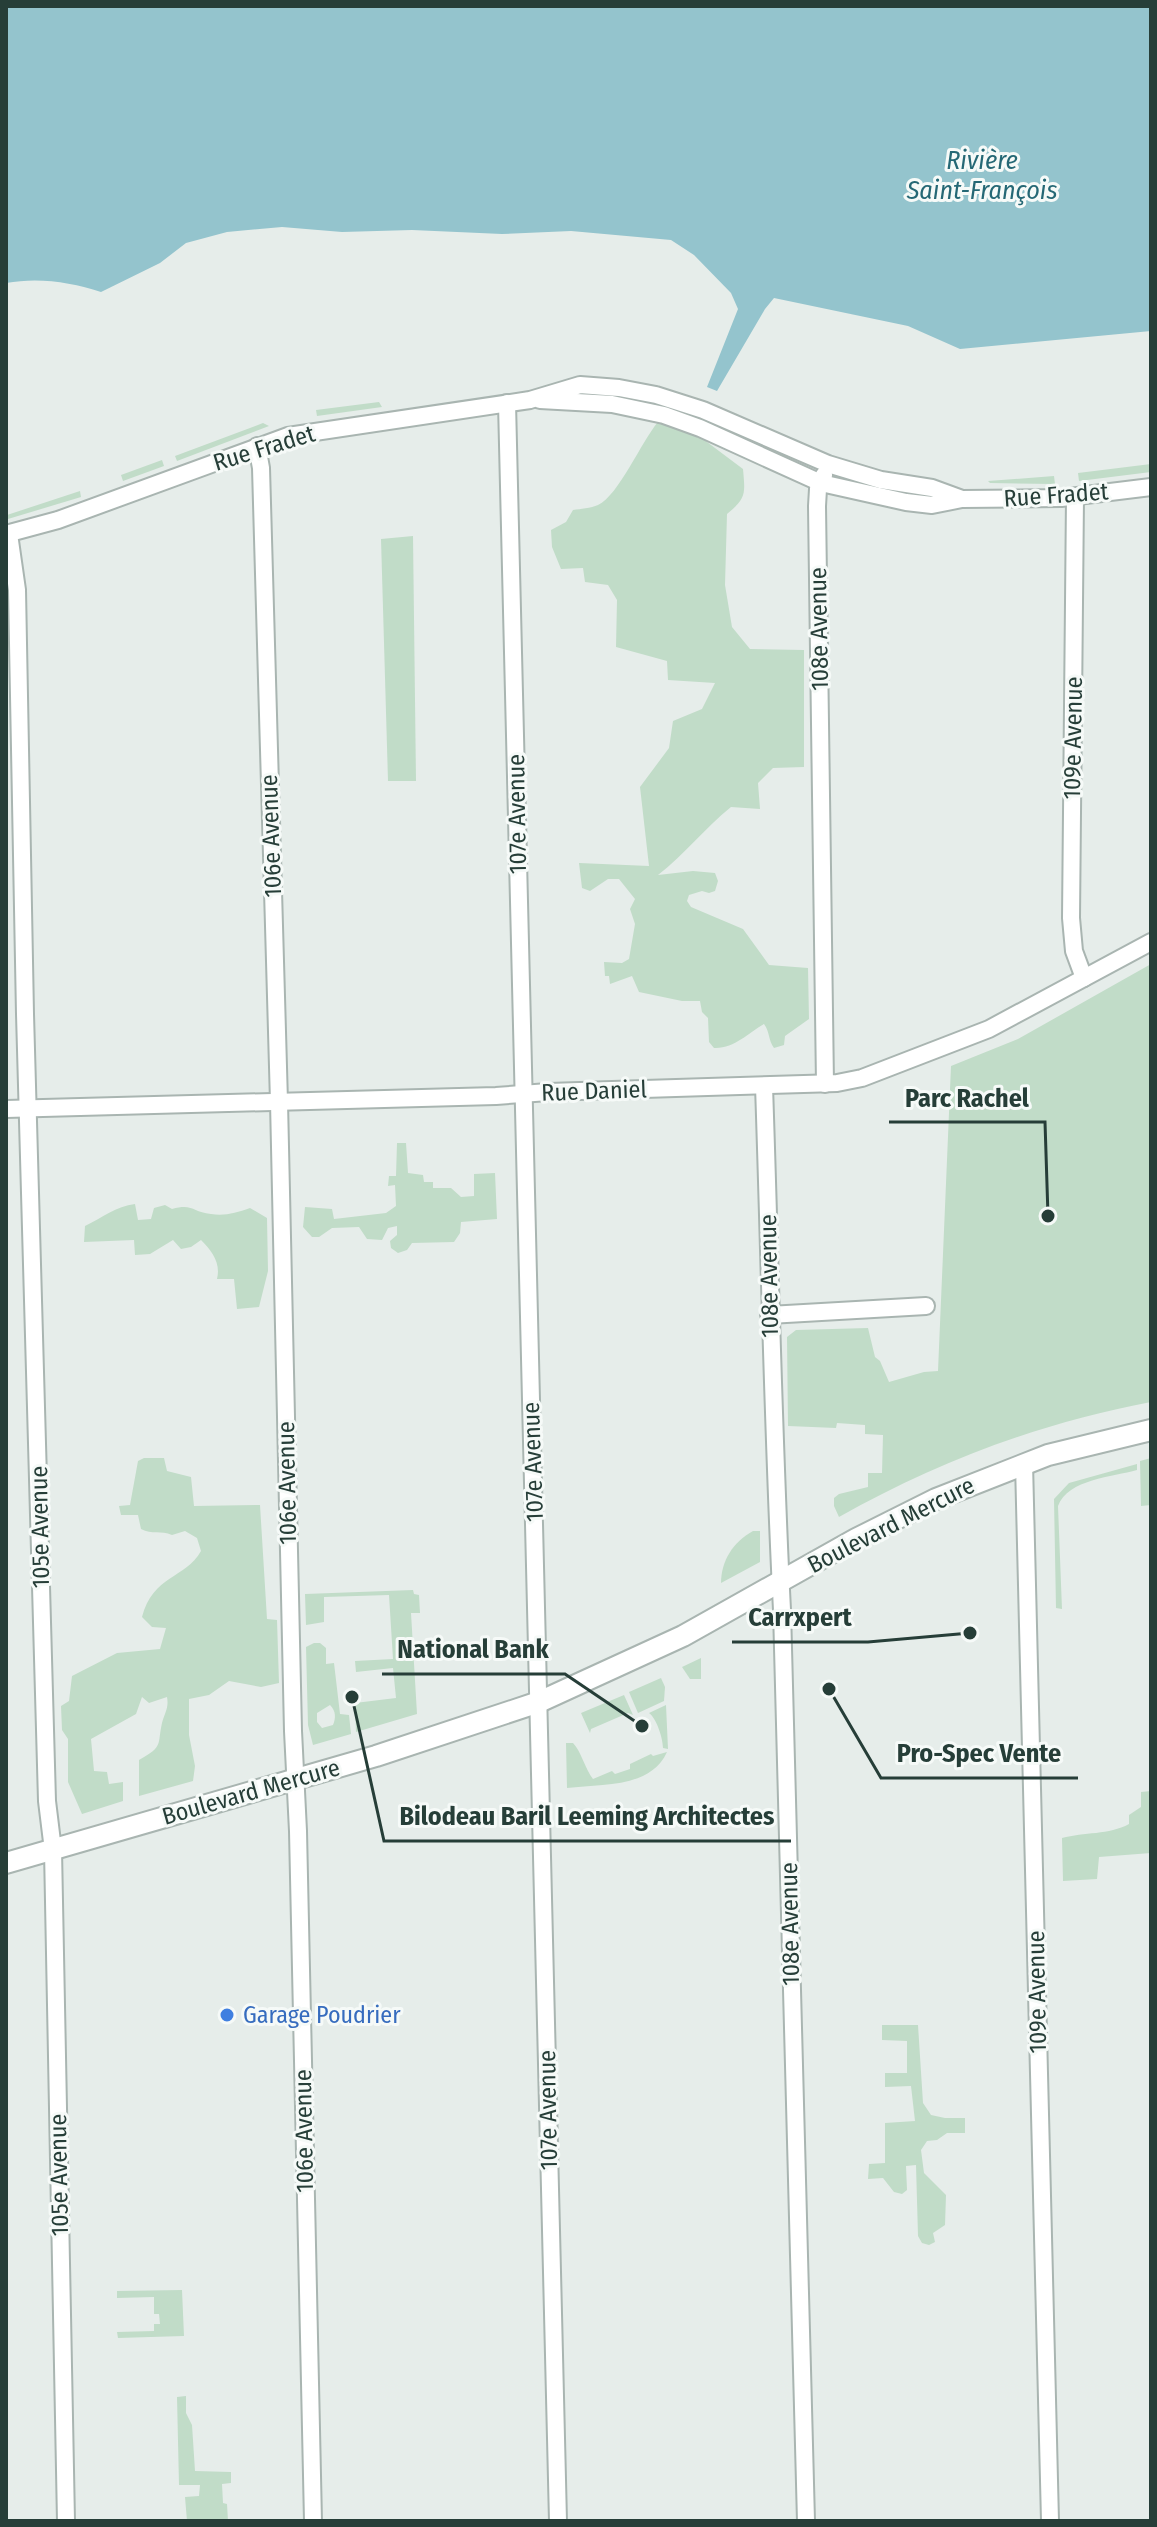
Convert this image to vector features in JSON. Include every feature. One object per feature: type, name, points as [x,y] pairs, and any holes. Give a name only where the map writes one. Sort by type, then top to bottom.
[{"type":"street","name":"Rue Fradet","points":[[8,534],[58,520],[303,432],[530,400],[580,385],[644,391],[703,410],[828,464],[881,480],[932,488],[962,499]]},
{"type":"street","name":"Rue Fradet","points":[[530,400],[612,404],[664,415],[821,483],[885,499],[932,505],[962,499],[1075,497],[1151,487]]},
{"type":"street","name":"107e Avenue","points":[[507,403],[558,2521]]},
{"type":"street","name":"106e Avenue","points":[[257,446],[261,468],[279,1102],[313,2521]]},
{"type":"street","name":"108e Avenue","points":[[825,1084],[817,506],[828,464]]},
{"type":"street","name":"109e Avenue","points":[[1075,497],[1071,918],[1074,951],[1084,978]]},
{"type":"street","name":"105e Avenue","points":[[8,534],[17,590],[47,1801],[53,1850],[66,2521]]},
{"type":"street","name":"Rue Daniel","points":[[6,1109],[825,1084],[862,1078],[989,1029],[1151,942]]},
{"type":"street","name":"108e Avenue","points":[[764,1086],[776,1523],[781,1581],[806,2521]]},
{"type":"street","points":[[769,1315],[926,1306]]},
{"type":"street","name":"Boulevard Mercure","points":[[6,1863],[295,1779],[539,1702],[646,1654],[922,1506],[1024,1463],[1099,1441],[1151,1430]]},
{"type":"street","name":"109e Avenue","points":[[1024,1463],[1050,2521]]},
{"type":"green space","points":[[379,402],[382,407],[317,416],[316,410]]},
{"type":"green space","points":[[658,422],[703,439],[743,469],[743,494],[727,514],[725,585],[732,627],[750,649],[804,650],[804,767],[773,768],[758,783],[760,809],[731,807],[658,875],[693,871],[715,873],[718,881],[715,891],[689,895],[687,901],[691,907],[743,929],[769,965],[808,968],[809,1019],[785,1036],[784,1045],[774,1048],[764,1024],[734,1043],[714,1048],[709,1042],[708,1018],[702,1012],[700,1001],[682,1001],[639,992],[632,976],[610,984],[609,976],[605,976],[604,962],[622,963],[629,959],[635,924],[630,909],[635,899],[619,879],[608,879],[590,891],[582,888],[579,863],[649,866],[640,787],[669,748],[673,721],[702,709],[715,683],[668,680],[667,661],[616,647],[617,600],[608,585],[585,582],[583,568],[561,569],[552,547],[551,530],[566,522],[573,510],[595,506],[614,491]]},
{"type":"green space","points":[[263,423],[269,426],[177,461],[175,456]]},
{"type":"green space","points":[[162,460],[164,466],[123,481],[121,475]]},
{"type":"green space","points":[[1151,464],[1151,472],[1079,481],[1078,473]]},
{"type":"green space","points":[[1054,476],[1055,484],[988,481]]},
{"type":"green space","points":[[80,491],[81,497],[8,519],[7,515]]},
{"type":"green space","points":[[413,536],[416,781],[388,781],[381,539]]},
{"type":"green space","points":[[1151,964],[1151,1402],[1069,1421],[990,1447],[913,1479],[839,1517],[834,1498],[868,1487],[868,1473],[882,1473],[883,1435],[865,1434],[865,1425],[837,1423],[836,1428],[788,1426],[787,1337],[796,1330],[868,1328],[875,1357],[880,1361],[889,1382],[938,1371],[951,1066],[1018,1039]]},
{"type":"green space","points":[[397,1143],[406,1143],[408,1173],[423,1175],[424,1182],[433,1182],[433,1188],[451,1188],[461,1197],[474,1196],[474,1174],[495,1173],[497,1219],[461,1222],[460,1233],[454,1242],[412,1243],[407,1250],[398,1253],[391,1248],[390,1241],[397,1235],[397,1226],[388,1228],[382,1240],[367,1239],[359,1227],[332,1228],[319,1237],[312,1237],[303,1227],[305,1207],[332,1209],[334,1219],[386,1213],[396,1206],[395,1185],[388,1186],[389,1176],[396,1176]]},
{"type":"green space","points":[[135,1204],[138,1220],[151,1219],[154,1208],[165,1205],[172,1209],[189,1207],[216,1215],[250,1208],[267,1218],[268,1271],[259,1307],[237,1309],[234,1279],[217,1279],[215,1258],[201,1240],[181,1249],[173,1240],[150,1254],[135,1255],[134,1240],[84,1242],[85,1226],[115,1210]]},
{"type":"green space","points":[[164,1458],[167,1471],[191,1477],[194,1506],[260,1505],[267,1619],[277,1620],[279,1683],[261,1687],[229,1681],[209,1695],[189,1699],[189,1735],[195,1766],[193,1781],[139,1796],[139,1760],[158,1744],[167,1704],[167,1697],[149,1703],[142,1697],[136,1714],[91,1739],[94,1771],[107,1772],[109,1784],[123,1782],[123,1801],[82,1814],[68,1782],[68,1739],[62,1730],[61,1706],[69,1701],[72,1676],[117,1653],[160,1649],[166,1628],[152,1627],[142,1617],[147,1603],[161,1585],[187,1567],[201,1551],[197,1538],[185,1531],[172,1535],[149,1532],[141,1529],[138,1515],[121,1515],[119,1506],[130,1505],[138,1461]]},
{"type":"green space","points":[[1151,1458],[1151,1505],[1141,1506],[1140,1461]]},
{"type":"green space","points":[[1137,1464],[1137,1470],[1081,1485],[1063,1497],[1058,1506],[1062,1609],[1056,1608],[1054,1499],[1069,1483]]},
{"type":"green space","points":[[753,1531],[760,1531],[760,1562],[721,1583],[723,1567],[730,1553]]},
{"type":"green space","points":[[413,1590],[414,1594],[419,1595],[420,1613],[411,1613],[417,1714],[356,1732],[355,1703],[396,1698],[393,1668],[356,1672],[355,1661],[393,1659],[389,1595],[324,1597],[324,1622],[306,1625],[305,1594]]},
{"type":"green space","points":[[320,1643],[326,1648],[326,1664],[334,1663],[340,1714],[349,1715],[351,1734],[313,1745],[308,1725],[306,1647]],"holes":[[[330,1705],[335,1715],[333,1725],[322,1728],[317,1722],[317,1713]]]},
{"type":"green space","points":[[701,1658],[701,1679],[690,1679],[682,1667]]},
{"type":"green space","points":[[661,1678],[665,1687],[664,1701],[638,1713],[629,1692]]},
{"type":"green space","points":[[624,1695],[633,1715],[628,1713],[591,1729],[590,1733],[581,1713]]},
{"type":"green space","points":[[666,1705],[668,1749],[663,1748],[659,1729],[649,1713]]},
{"type":"green space","points":[[566,1743],[576,1746],[593,1779],[612,1771],[615,1774],[630,1769],[630,1764],[651,1754],[667,1752],[660,1764],[638,1778],[567,1788]]},
{"type":"green space","points":[[1151,1791],[1151,1853],[1099,1857],[1097,1879],[1063,1881],[1062,1838],[1113,1830],[1129,1824],[1129,1815],[1141,1807],[1141,1792]]},
{"type":"green space","points":[[882,2025],[918,2025],[923,2103],[931,2115],[965,2118],[965,2133],[947,2133],[937,2140],[927,2141],[921,2150],[924,2173],[946,2195],[945,2225],[933,2233],[935,2242],[929,2245],[922,2243],[918,2236],[916,2165],[906,2166],[907,2190],[902,2194],[894,2192],[883,2178],[868,2179],[869,2164],[885,2163],[885,2123],[915,2121],[911,2086],[885,2087],[885,2073],[907,2073],[907,2041],[882,2040]]},
{"type":"green space","points":[[182,2290],[184,2336],[118,2338],[117,2332],[154,2331],[154,2324],[160,2324],[159,2314],[154,2314],[154,2297],[117,2298],[117,2291]]},
{"type":"green space","points":[[186,2396],[186,2413],[192,2425],[195,2471],[231,2472],[231,2483],[222,2484],[228,2521],[187,2521],[185,2497],[199,2496],[200,2485],[179,2485],[177,2397]]},
{"type":"water","name":"Rivière Saint-François","points":[[6,6],[1151,6],[1151,331],[960,349],[908,326],[774,298],[717,391],[707,387],[738,309],[731,293],[694,255],[671,240],[571,231],[502,234],[412,230],[342,232],[282,227],[227,232],[186,243],[160,263],[101,292],[54,282],[30,280],[6,283]]},
{"type":"place","name":"Parc Rachel","points":[[1048,1216]]},
{"type":"place","name":"Carrxpert","points":[[970,1633]]},
{"type":"place","name":"Pro-Spec Vente","points":[[829,1689]]},
{"type":"place","name":"Bilodeau Baril Leeming Architectes","points":[[352,1697]]},
{"type":"place","name":"National Bank","points":[[642,1726]]},
{"type":"place","name":"Garage Poudrier","points":[[227,2015]]}]
